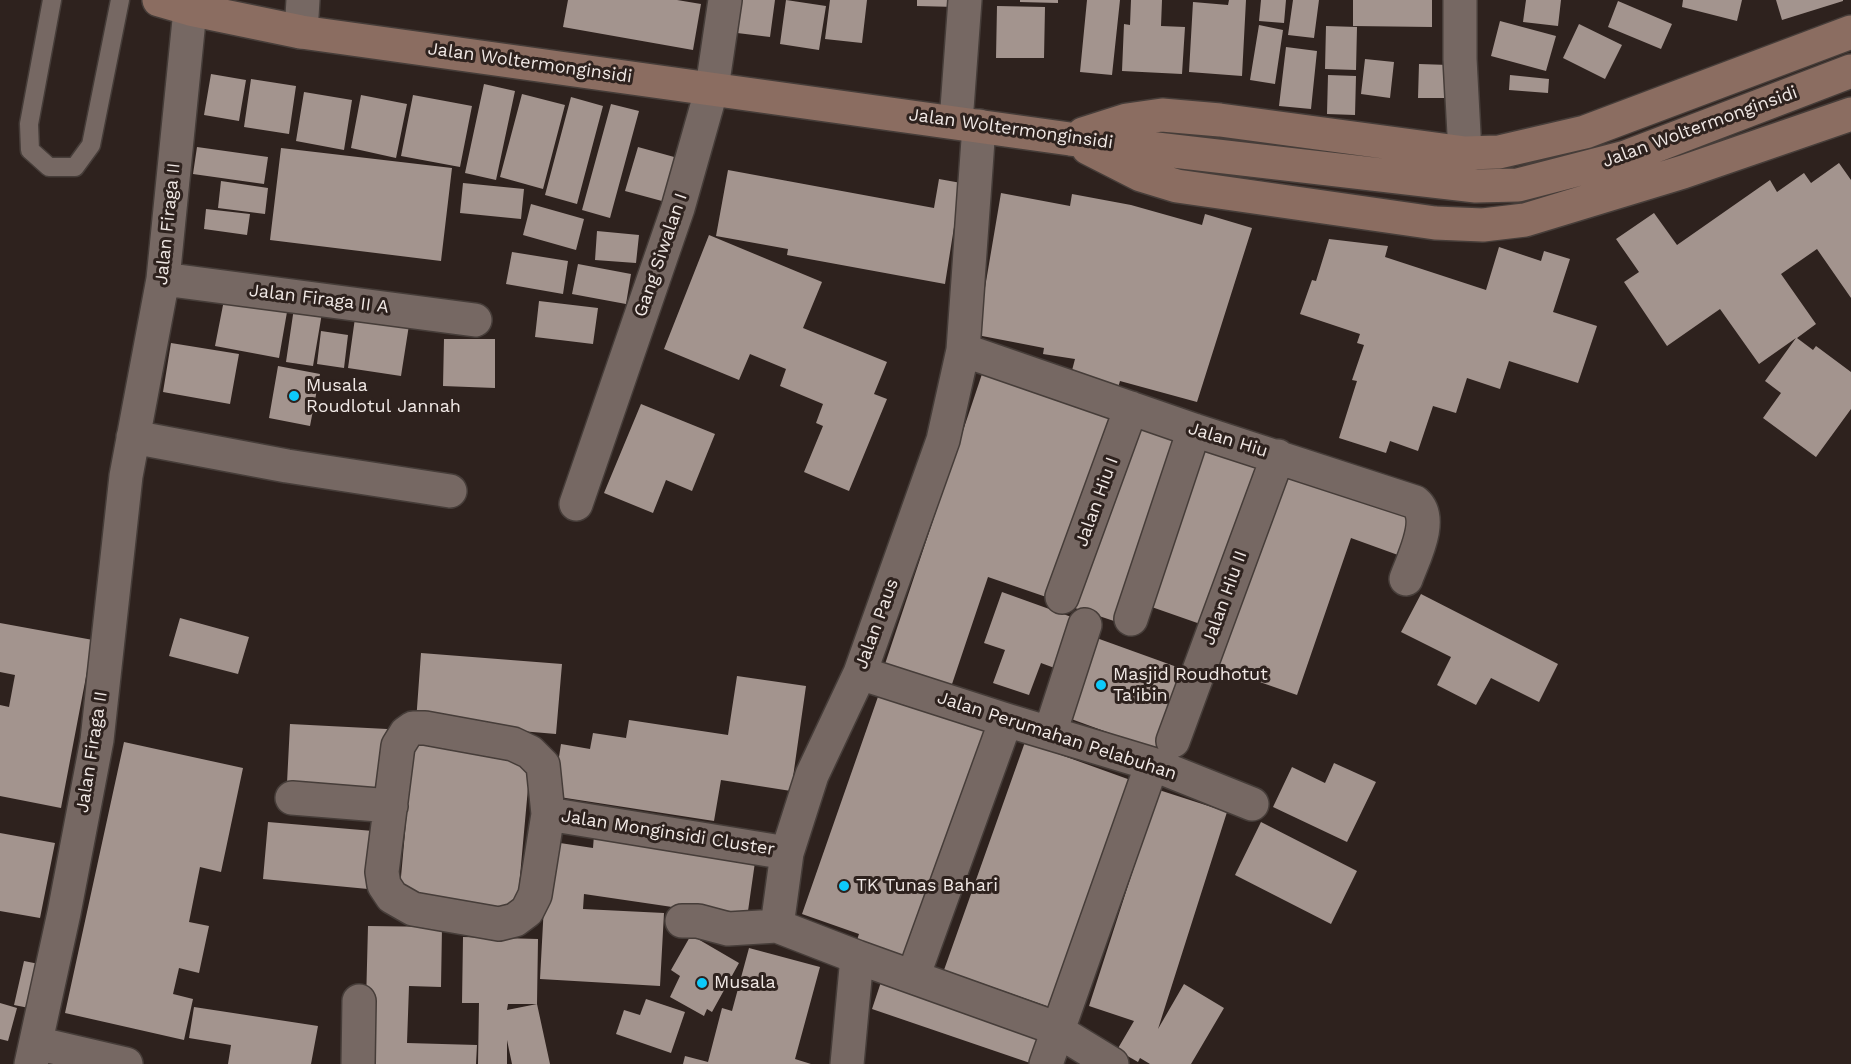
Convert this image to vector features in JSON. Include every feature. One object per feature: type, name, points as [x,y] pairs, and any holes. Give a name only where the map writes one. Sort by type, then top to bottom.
[{"type":"main road","name":"Jalan Woltermonginsidi","points":[[159,0],[302,16],[712,88],[1085,140],[1476,186],[1518,185],[1626,157],[1851,71]]},
{"type":"main road","points":[[1085,140],[1127,120],[1162,115],[1220,120],[1465,153],[1498,152],[1585,132],[1851,32]]},
{"type":"main road","points":[[1085,140],[1141,175],[1177,186],[1436,223],[1483,225],[1525,220],[1683,172],[1851,114]]},
{"type":"street","name":"Gang Siwalan I","points":[[576,504],[678,208],[712,88],[725,0]]},
{"type":"street","name":"Jalan Paus","points":[[777,926],[788,853],[812,775],[860,673],[943,440],[963,350],[967,124],[965,0]]},
{"type":"street","points":[[1460,0],[1460,59],[1465,153]]},
{"type":"street","name":"Jalan Firaga II","points":[[34,1054],[97,740],[126,476],[163,279],[190,4]]},
{"type":"street","name":"Jalan Firaga II A","points":[[163,279],[475,320]]},
{"type":"street","name":"Jalan Hiu","points":[[963,350],[1194,430],[1415,502],[1423,514],[1422,533],[1406,579]]},
{"type":"street","name":"Jalan Hiu I","points":[[1062,597],[1131,408]]},
{"type":"street","points":[[1131,619],[1194,430]]},
{"type":"street","points":[[133,436],[287,466],[450,491]]},
{"type":"street","name":"Jalan Hiu II","points":[[1046,1064],[1162,752],[1278,456]]},
{"type":"street","points":[[1050,734],[1085,625]]},
{"type":"street","name":"Jalan Perumahan Pelabuhan","points":[[860,673],[1050,734],[1162,752],[1252,804]]},
{"type":"street","points":[[913,977],[1005,720]]},
{"type":"street","name":"Jalan Monginsidi Cluster","points":[[413,728],[425,728],[513,744],[530,752],[543,765],[548,814],[535,895],[527,911],[515,920],[499,924],[413,909],[392,897],[384,885],[382,872],[398,746],[406,733],[413,728]]},
{"type":"street","points":[[292,798],[391,806]]},
{"type":"street","name":"Jalan Monginsidi Cluster","points":[[548,814],[788,853]]},
{"type":"street","points":[[682,921],[698,921],[728,929],[777,926],[1058,1030],[1112,1064]]},
{"type":"street","points":[[847,1064],[857,957]]},
{"type":"street","points":[[358,1064],[359,1001]]},
{"type":"street","points":[[34,1054],[126,1064]]},
{"type":"lane","points":[[52,0],[29,124],[30,150],[49,167],[75,167],[91,145],[120,0]]},
{"type":"building","points":[[568,0],[677,0],[701,4],[693,50],[563,27]]},
{"type":"building","points":[[733,0],[775,0],[770,37],[729,32]]},
{"type":"building","points":[[786,0],[826,6],[819,50],[780,44]]},
{"type":"building","points":[[830,0],[867,0],[862,43],[825,39]]},
{"type":"building","points":[[917,0],[956,0],[956,7],[917,6]]},
{"type":"building","points":[[1020,0],[1058,0],[1058,3],[1020,2]]},
{"type":"building","points":[[1087,0],[1120,0],[1112,75],[1080,72]]},
{"type":"building","points":[[1131,0],[1162,0],[1161,26],[1185,27],[1182,74],[1122,71],[1124,24],[1130,25]]},
{"type":"building","points":[[1229,0],[1246,0],[1242,76],[1189,72],[1193,2],[1228,5]]},
{"type":"building","points":[[1261,0],[1286,0],[1284,23],[1259,21]]},
{"type":"building","points":[[1293,0],[1319,0],[1314,38],[1288,35]]},
{"type":"building","points":[[1353,0],[1432,0],[1432,27],[1353,26]]},
{"type":"building","points":[[1526,0],[1561,0],[1558,26],[1523,22]]},
{"type":"building","points":[[1683,0],[1742,0],[1737,21],[1682,7]]},
{"type":"building","points":[[1776,0],[1843,0],[1843,1],[1782,20]]},
{"type":"building","points":[[1618,1],[1672,24],[1661,49],[1608,27]]},
{"type":"building","points":[[997,6],[1045,7],[1044,58],[996,58]]},
{"type":"building","points":[[1500,21],[1556,36],[1546,71],[1491,56]]},
{"type":"building","points":[[1579,24],[1622,45],[1605,79],[1563,58]]},
{"type":"building","points":[[1259,25],[1283,30],[1275,84],[1250,80]]},
{"type":"building","points":[[1326,26],[1357,27],[1356,70],[1325,69]]},
{"type":"building","points":[[1286,47],[1317,51],[1311,109],[1279,106]]},
{"type":"building","points":[[1365,59],[1394,62],[1390,98],[1361,94]]},
{"type":"building","points":[[1419,64],[1449,65],[1448,98],[1418,98]]},
{"type":"building","points":[[211,74],[246,80],[239,121],[204,115]]},
{"type":"building","points":[[1328,75],[1356,76],[1355,115],[1327,114]]},
{"type":"building","points":[[1510,75],[1549,79],[1548,93],[1509,90]]},
{"type":"building","points":[[251,79],[296,86],[289,134],[244,127]]},
{"type":"building","points":[[484,84],[515,91],[496,180],[465,173]]},
{"type":"building","points":[[304,92],[352,100],[344,150],[296,141]]},
{"type":"building","points":[[522,94],[565,105],[543,189],[500,177]]},
{"type":"building","points":[[361,95],[407,104],[396,158],[351,148]]},
{"type":"building","points":[[413,95],[472,106],[460,167],[401,156]]},
{"type":"building","points":[[571,97],[603,106],[577,204],[545,195]]},
{"type":"building","points":[[611,104],[639,111],[610,218],[582,210]]},
{"type":"building","points":[[197,147],[268,157],[264,184],[193,174]]},
{"type":"building","points":[[638,147],[685,160],[673,204],[625,191]]},
{"type":"building","points":[[281,148],[452,168],[441,261],[270,240]]},
{"type":"building","points":[[1839,163],[1851,180],[1851,298],[1817,249],[1781,274],[1816,324],[1797,338],[1813,350],[1816,346],[1851,372],[1851,409],[1816,457],[1763,418],[1781,393],[1765,381],[1796,338],[1759,364],[1720,309],[1667,346],[1624,282],[1639,272],[1616,239],[1654,213],[1677,245],[1770,180],[1777,192],[1804,173],[1811,183]]},
{"type":"building","points":[[728,170],[934,208],[939,179],[961,183],[945,284],[787,255],[788,249],[716,236]]},
{"type":"building","points":[[221,181],[268,188],[265,214],[218,208]]},
{"type":"building","points":[[463,183],[524,189],[521,219],[460,213]]},
{"type":"building","points":[[1001,193],[1070,206],[1072,194],[1131,205],[1202,225],[1205,214],[1252,228],[1197,402],[1120,381],[1117,391],[1070,378],[1075,359],[1043,354],[1044,348],[977,335]]},
{"type":"building","points":[[531,204],[584,219],[576,250],[523,235]]},
{"type":"building","points":[[206,209],[250,214],[247,235],[204,229]]},
{"type":"building","points":[[597,231],[639,235],[636,263],[595,260]]},
{"type":"building","points":[[709,235],[822,282],[803,328],[887,362],[874,394],[887,399],[849,491],[804,472],[823,426],[816,423],[823,404],[780,386],[786,369],[750,354],[739,380],[664,349]]},
{"type":"building","points":[[1329,239],[1388,246],[1385,257],[1486,290],[1499,247],[1541,261],[1544,251],[1570,259],[1553,312],[1597,326],[1578,383],[1509,361],[1500,389],[1467,378],[1456,413],[1433,406],[1418,451],[1390,441],[1386,453],[1339,438],[1357,381],[1352,380],[1364,345],[1357,343],[1360,334],[1300,314],[1312,280],[1316,281]]},
{"type":"building","points":[[512,252],[568,261],[563,294],[506,284]]},
{"type":"building","points":[[578,264],[631,274],[626,304],[572,294]]},
{"type":"building","points":[[224,300],[287,312],[279,358],[215,346]]},
{"type":"building","points":[[539,301],[598,308],[593,344],[535,337]]},
{"type":"building","points":[[294,308],[322,313],[313,366],[286,362]]},
{"type":"building","points":[[355,318],[409,325],[401,376],[348,368]]},
{"type":"building","points":[[321,331],[348,335],[344,368],[317,364]]},
{"type":"building","points":[[444,339],[495,339],[495,388],[443,386]]},
{"type":"building","points":[[171,343],[239,354],[230,404],[163,392]]},
{"type":"building","name":"Musala Roudlotul Jannah","points":[[278,366],[320,374],[310,426],[269,418]]},
{"type":"building","points":[[984,368],[1118,414],[1055,600],[988,577],[949,693],[883,670]]},
{"type":"building","points":[[641,404],[715,434],[692,491],[666,480],[653,513],[604,493]]},
{"type":"building","points":[[1134,416],[1185,434],[1120,623],[1069,606]]},
{"type":"building","points":[[1203,439],[1263,460],[1206,626],[1146,605]]},
{"type":"building","points":[[1280,467],[1412,514],[1398,555],[1351,538],[1297,695],[1211,665]]},
{"type":"building","points":[[1002,592],[1077,619],[1060,670],[1041,663],[1029,695],[993,683],[1005,650],[984,643]]},
{"type":"building","points":[[1421,594],[1558,664],[1539,702],[1491,678],[1476,705],[1437,685],[1451,657],[1401,632]]},
{"type":"building","points":[[180,618],[249,637],[238,674],[169,656]]},
{"type":"building","points":[[0,623],[93,640],[61,808],[0,796],[0,705],[9,707],[15,675],[0,672]]},
{"type":"building","points":[[1091,636],[1188,671],[1159,751],[1063,716]]},
{"type":"building","points":[[421,653],[562,664],[556,734],[416,722]]},
{"type":"building","points":[[737,676],[806,686],[791,791],[721,780],[714,821],[553,796],[561,744],[590,749],[593,733],[626,738],[629,720],[728,735]]},
{"type":"building","points":[[880,691],[991,731],[910,959],[857,940],[859,934],[802,914]]},
{"type":"building","points":[[290,724],[387,729],[385,788],[287,783]]},
{"type":"building","points":[[124,742],[243,768],[221,872],[200,867],[189,922],[209,926],[199,973],[179,968],[173,994],[193,999],[184,1040],[65,1013]]},
{"type":"building","points":[[1025,742],[1136,782],[1055,1009],[944,970]]},
{"type":"building","points":[[413,744],[531,755],[517,909],[399,899]]},
{"type":"building","points":[[1334,763],[1376,782],[1347,842],[1273,807],[1292,767],[1325,783]]},
{"type":"building","points":[[1159,790],[1227,812],[1158,1029],[1184,984],[1224,1008],[1191,1064],[1150,1064],[1140,1058],[1138,1062],[1117,1050],[1134,1021],[1089,1006]]},
{"type":"building","points":[[268,822],[373,831],[368,889],[263,879]]},
{"type":"building","points":[[1261,822],[1357,871],[1331,924],[1235,875]]},
{"type":"building","points":[[0,833],[55,843],[40,918],[0,911]]},
{"type":"building","points":[[594,835],[756,855],[747,918],[584,894],[583,909],[664,913],[660,986],[540,979],[546,868],[556,869],[560,843],[593,848]]},
{"type":"building","points":[[368,926],[442,927],[441,987],[409,986],[407,1043],[477,1045],[476,1064],[370,1064],[365,1042]]},
{"type":"building","name":"Musala","points":[[691,935],[739,963],[712,1012],[707,1009],[704,1016],[670,997],[680,976],[671,970]]},
{"type":"building","points":[[463,937],[538,939],[537,1004],[550,1064],[512,1064],[507,1040],[507,1064],[478,1064],[479,1003],[462,1003]],"holes":[[[508,1004],[537,1004],[507,1010]]]},
{"type":"building","points":[[749,948],[820,967],[795,1059],[811,1064],[683,1064],[685,1056],[708,1062],[722,1008],[732,1011]]},
{"type":"building","points":[[24,961],[49,966],[39,1010],[14,1005]]},
{"type":"building","points":[[884,973],[1052,1031],[1033,1064],[872,1009]]},
{"type":"building","points":[[646,999],[685,1012],[671,1053],[616,1034],[624,1010],[640,1015]]},
{"type":"building","points":[[0,1003],[17,1008],[8,1041],[0,1039]]},
{"type":"building","points":[[194,1007],[318,1026],[311,1064],[228,1064],[231,1045],[189,1038]]},
{"type":"place","name":"Musala Roudlotul Jannah","points":[[294,396]]},
{"type":"place","name":"Masjid Roudhotut Ta'ibin","points":[[1101,685]]},
{"type":"place","name":"TK Tunas Bahari","points":[[844,886]]},
{"type":"place","name":"Musala","points":[[702,983]]}]
